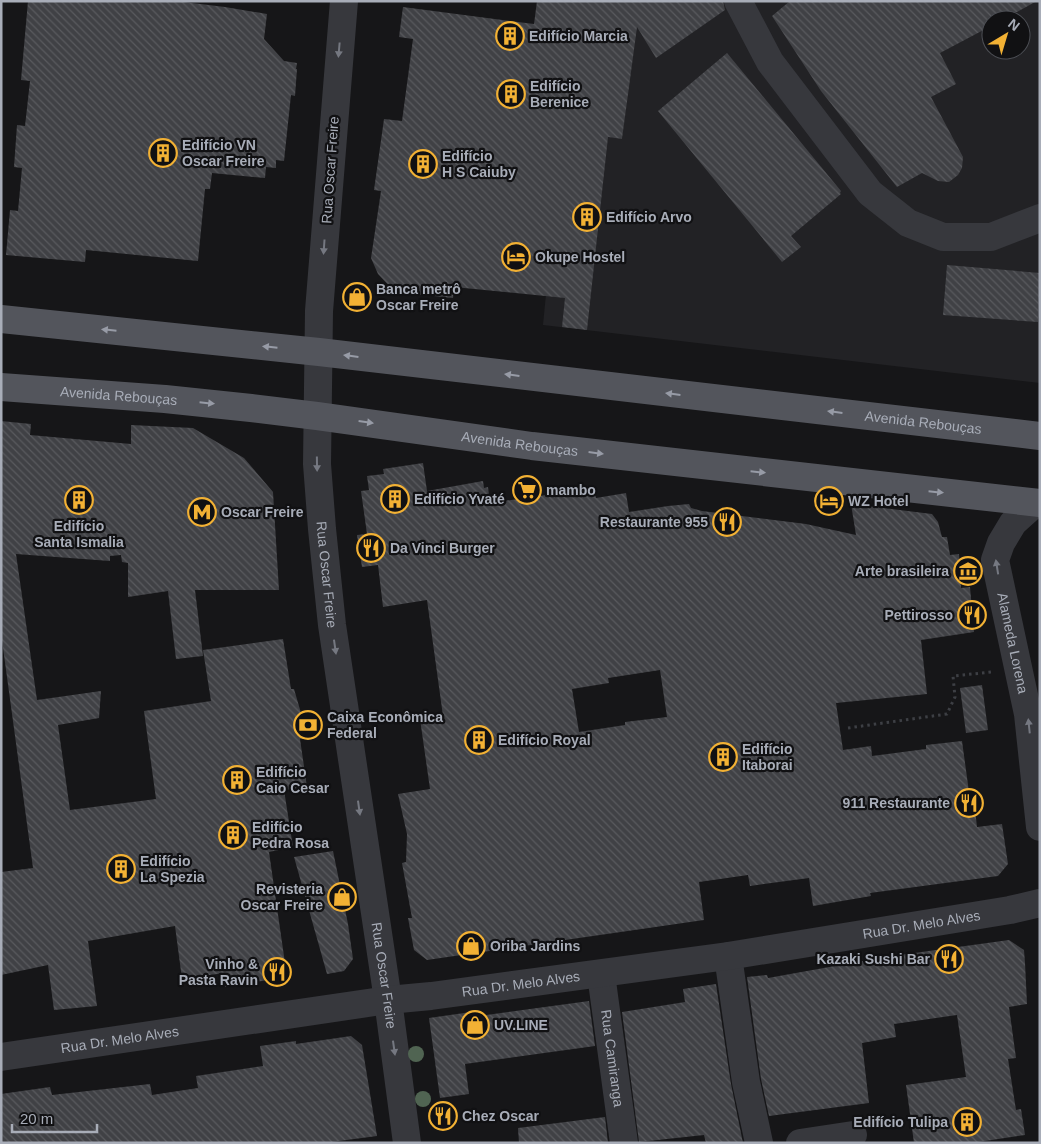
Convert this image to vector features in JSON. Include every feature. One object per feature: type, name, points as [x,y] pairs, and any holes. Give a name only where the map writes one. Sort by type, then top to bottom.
[{"type":"main road","name":"Avenida Rebouças","points":[[1,319],[319,352],[1040,436]]},
{"type":"main road","name":"Avenida Rebouças","points":[[1,387],[165,399],[317,416],[532,446],[1038,503]]},
{"type":"street","name":"Rua Oscar Freire","points":[[344,1],[321,282],[317,416],[318,483],[332,625],[388,1000],[407,1143]]},
{"type":"street","points":[[738,1],[770,62],[864,186],[908,223],[943,237],[991,237],[1040,218]]},
{"type":"street","name":"Alameda Lorena","points":[[1038,503],[1013,523],[1001,544],[995,560],[1028,714],[1040,827]]},
{"type":"street","name":"Rua Dr. Melo Alves","points":[[1,1057],[388,1000],[431,996],[728,956],[1010,910],[1040,903]]},
{"type":"street","points":[[728,956],[746,1082],[759,1143]]},
{"type":"street","name":"Rua Camiranga","points":[[601,974],[624,1143]]},
{"type":"street","points":[[800,1143],[853,1135]]},
{"type":"path","points":[[848,728],[947,714],[955,697],[953,676],[997,671]]},
{"type":"shaded area","points":[[639,1],[1040,1],[1040,383],[543,325],[562,130],[622,139]]},
{"type":"building","points":[[28,1],[176,1],[267,14],[264,39],[284,61],[297,63],[295,96],[291,95],[284,161],[276,160],[276,168],[266,167],[265,178],[212,173],[210,189],[205,189],[198,261],[86,250],[85,262],[6,255],[10,210],[18,211],[22,168],[14,167],[17,125],[25,126],[30,81],[21,80]]},
{"type":"building","points":[[537,1],[723,1],[725,10],[656,58],[637,27],[622,139],[608,137],[587,330],[562,327],[565,298],[454,287],[453,298],[395,292],[378,274],[371,258],[381,191],[374,190],[384,119],[402,121],[413,39],[399,37],[403,7],[534,24]]},
{"type":"building","points":[[790,1],[1037,1],[1020,10],[981,10],[981,31],[940,53],[956,84],[931,97],[963,157],[962,168],[958,175],[949,182],[938,181],[922,173],[897,187],[821,91],[772,16]]},
{"type":"building","points":[[727,53],[841,191],[841,194],[791,236],[801,247],[782,262],[658,111]]},
{"type":"building","points":[[947,265],[1040,273],[1038,322],[943,315]]},
{"type":"building","points":[[1,421],[31,424],[30,435],[131,444],[131,425],[193,428],[244,458],[273,492],[279,590],[195,590],[203,656],[176,659],[168,591],[128,597],[128,563],[122,562],[121,555],[110,556],[110,561],[16,554],[37,700],[101,691],[99,718],[58,725],[70,810],[156,799],[144,711],[211,701],[203,650],[283,639],[291,689],[294,689],[301,713],[305,738],[300,739],[307,787],[284,790],[293,847],[269,852],[287,977],[225,987],[224,973],[182,979],[175,926],[88,941],[97,1006],[54,1010],[48,965],[1,975],[1,872],[33,868],[1,633]]},
{"type":"building","points":[[423,463],[427,491],[483,481],[484,488],[488,487],[490,503],[594,488],[596,498],[626,493],[629,512],[689,504],[691,508],[702,511],[806,524],[856,535],[851,504],[932,514],[938,522],[942,537],[947,537],[950,555],[959,554],[961,588],[970,587],[974,632],[921,640],[927,694],[836,703],[843,750],[871,746],[872,756],[926,749],[926,745],[962,741],[969,792],[973,792],[977,827],[1002,824],[1008,864],[998,876],[870,893],[871,896],[813,906],[809,878],[750,886],[748,875],[699,882],[704,920],[427,960],[414,950],[408,918],[412,918],[402,863],[406,862],[407,834],[398,794],[430,789],[420,719],[443,716],[427,600],[383,607],[378,565],[362,567],[357,535],[367,534],[361,491],[369,490],[367,476],[384,474],[383,469]],"holes":[[[660,670],[667,717],[625,722],[625,725],[579,732],[572,689],[609,683],[608,678]]]},
{"type":"building","points":[[982,685],[988,730],[966,733],[960,688]]},
{"type":"building","points":[[333,851],[353,959],[344,971],[327,974],[294,857]]},
{"type":"building","points":[[1009,940],[1024,950],[1027,1004],[1009,1007],[1016,1058],[1008,1059],[1016,1110],[1021,1109],[1025,1135],[972,1143],[914,1143],[906,1085],[966,1077],[957,1015],[894,1024],[896,1037],[862,1043],[869,1103],[769,1116],[761,1079],[747,977],[767,975],[768,978],[885,957]]},
{"type":"building","points":[[716,984],[731,1084],[743,1143],[706,1143],[704,1135],[639,1142],[622,1012],[685,1002],[683,989]]},
{"type":"building","points":[[589,1001],[595,1046],[465,1064],[469,1094],[440,1098],[429,1018],[471,1012],[472,1017]]},
{"type":"building","points":[[351,1036],[362,1045],[377,1136],[324,1143],[1,1143],[1,1094],[50,1087],[52,1095],[150,1084],[152,1095],[198,1088],[196,1076],[263,1066],[260,1046],[296,1041],[296,1044]]},
{"type":"building","points":[[605,1117],[608,1143],[519,1143],[518,1128]]},
{"type":"place","name":"Edifício Marcia","points":[[510,36]]},
{"type":"place","name":"Edifício Berenice","points":[[511,94]]},
{"type":"place","name":"Edifício VN Oscar Freire","points":[[163,153]]},
{"type":"place","name":"Edifício H S Caiuby","points":[[423,164]]},
{"type":"place","name":"Edifício Arvo","points":[[587,217]]},
{"type":"place","name":"Okupe Hostel","points":[[516,257]]},
{"type":"place","name":"Banca metrô Oscar Freire","points":[[357,297]]},
{"type":"place","name":"mambo","points":[[527,490]]},
{"type":"place","name":"Edifício Yvaté","points":[[395,499]]},
{"type":"place","name":"Edifício Santa Ismalia","points":[[79,500]]},
{"type":"place","name":"WZ Hotel","points":[[829,501]]},
{"type":"place","name":"Oscar Freire","points":[[202,512]]},
{"type":"place","name":"Restaurante 955","points":[[727,522]]},
{"type":"place","name":"Da Vinci Burger","points":[[371,548]]},
{"type":"place","name":"Arte brasileira","points":[[968,571]]},
{"type":"place","name":"Pettirosso","points":[[972,615]]},
{"type":"place","name":"Caixa Econômica Federal","points":[[308,725]]},
{"type":"place","name":"Edifício Royal","points":[[479,740]]},
{"type":"place","name":"Edifício Itaborai","points":[[723,757]]},
{"type":"place","name":"Edifício Caio Cesar","points":[[237,780]]},
{"type":"place","name":"911 Restaurante","points":[[969,803]]},
{"type":"place","name":"Edifício Pedra Rosa","points":[[233,835]]},
{"type":"place","name":"Edifício La Spezia","points":[[121,869]]},
{"type":"place","name":"Revisteria Oscar Freire","points":[[342,897]]},
{"type":"place","name":"Oriba Jardins","points":[[471,946]]},
{"type":"place","name":"Kazaki Sushi Bar","points":[[949,959]]},
{"type":"place","name":"Vinho & Pasta Ravin","points":[[277,972]]},
{"type":"place","name":"UV.LINE","points":[[475,1025]]},
{"type":"place","name":"Chez Oscar","points":[[443,1116]]},
{"type":"place","name":"Edifício Tulipa","points":[[967,1122]]}]
